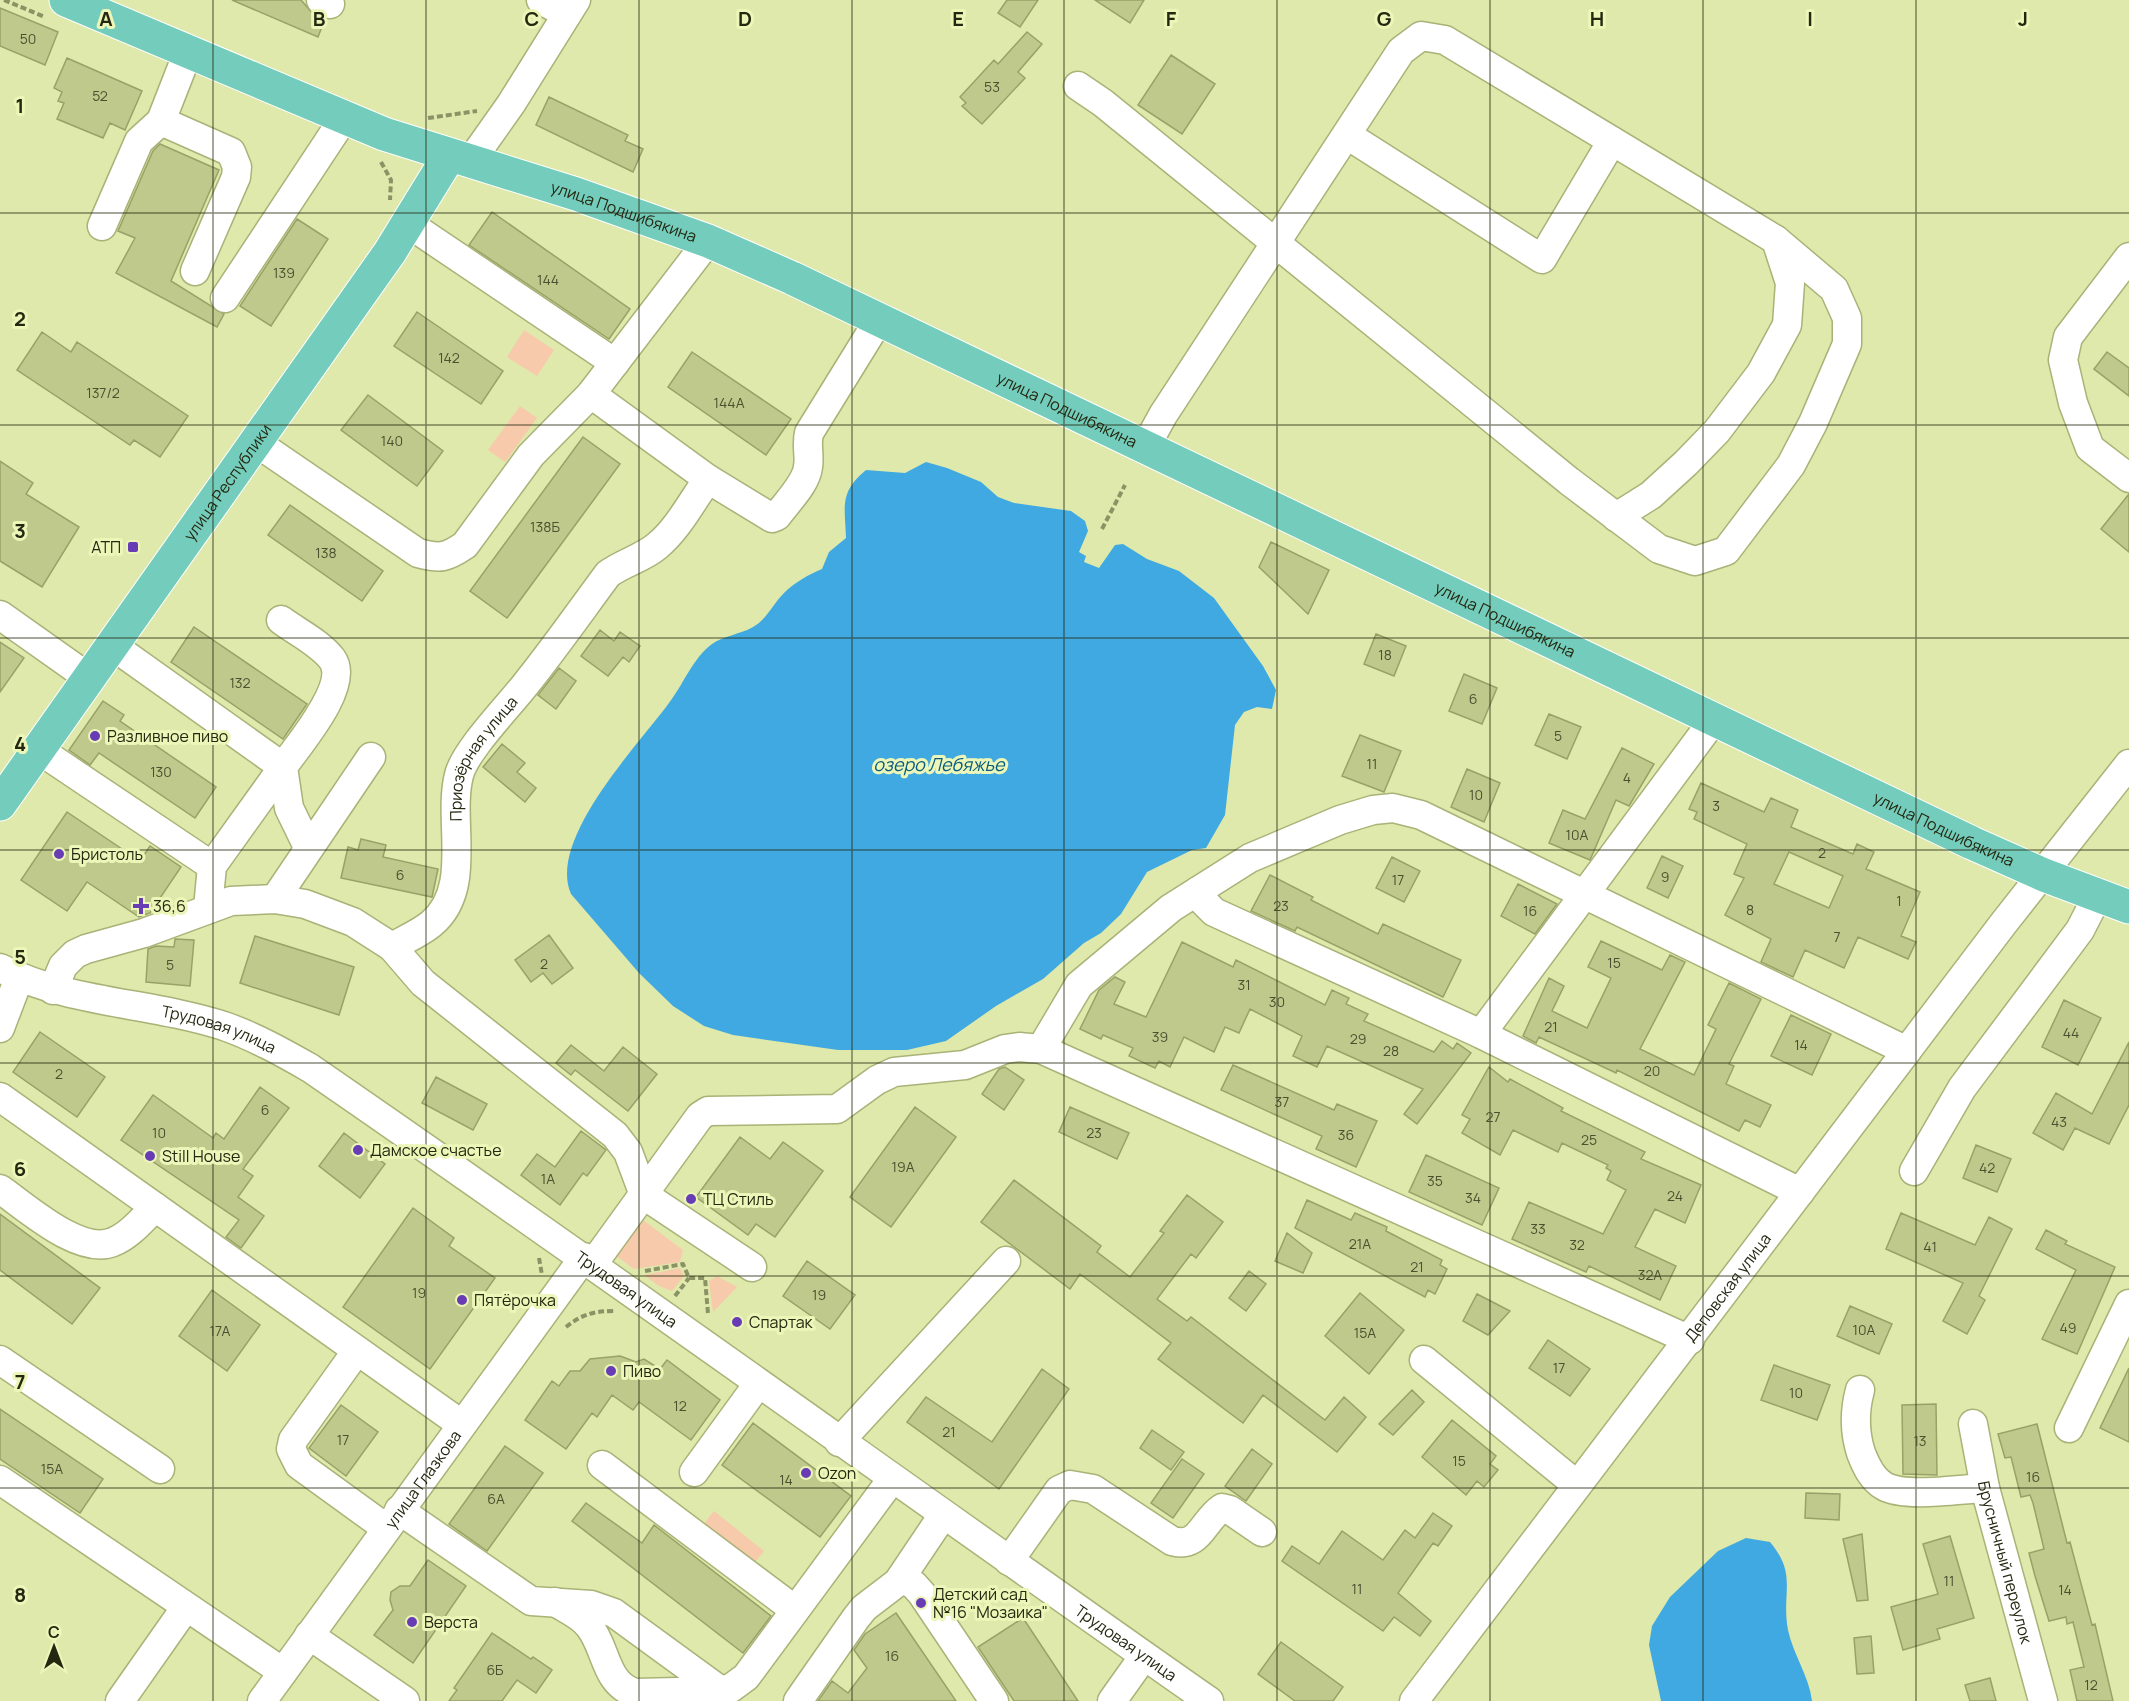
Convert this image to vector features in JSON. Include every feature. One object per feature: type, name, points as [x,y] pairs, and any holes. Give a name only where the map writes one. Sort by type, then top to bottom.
[{"type":"main road","name":"улица Подшибякина","points":[[66,0],[344,118],[460,159],[576,194],[708,241],[880,318],[1961,838],[2044,875],[2129,907]]},
{"type":"main road","name":"улица Республики","points":[[0,804],[257,443],[409,224],[460,159]]},
{"type":"street","points":[[460,159],[511,104],[572,7],[541,0]]},
{"type":"street","points":[[1078,86],[1103,103],[1278,242],[1616,517],[1659,549],[1695,561],[1726,551],[1791,465],[1813,423],[1847,344],[1847,318],[1834,289],[1776,240],[1445,40],[1421,36],[1401,51],[1278,242],[1169,405],[1146,446]]},
{"type":"street","points":[[102,226],[139,141],[160,122],[188,52]]},
{"type":"street","points":[[225,298],[344,118]]},
{"type":"street","points":[[160,122],[231,152],[236,159],[236,177],[195,271]]},
{"type":"street","points":[[1347,135],[1542,259],[1612,141]]},
{"type":"street","points":[[409,224],[615,363]]},
{"type":"street","points":[[1616,517],[1651,495],[1686,463],[1717,431],[1761,373],[1787,325],[1790,283],[1776,240]]},
{"type":"street","points":[[257,443],[418,553],[438,558],[452,554],[465,545],[531,455],[591,394],[708,241]]},
{"type":"street","points":[[2129,257],[2068,337],[2062,360],[2073,403],[2090,447],[2129,478]]},
{"type":"street","points":[[591,394],[708,479],[764,516],[772,518],[777,516],[803,481],[808,467],[806,446],[809,433],[880,318]]},
{"type":"street","name":"Приозёрная улица","points":[[392,947],[432,923],[448,898],[456,864],[456,787],[463,765],[608,574],[621,564],[655,549],[665,539],[708,479]]},
{"type":"street","points":[[0,615],[89,678]]},
{"type":"street","points":[[208,908],[212,866],[326,705],[335,686],[338,672],[334,661],[325,651],[281,620]]},
{"type":"street","points":[[113,646],[283,767],[289,808],[308,847]]},
{"type":"street","points":[[1481,1034],[1715,718]]},
{"type":"street","points":[[39,750],[212,866]]},
{"type":"street","points":[[275,899],[371,757]]},
{"type":"street","name":"Деповская улица","points":[[1414,1701],[1907,1051],[2129,764]]},
{"type":"street","points":[[1690,1340],[1041,1050],[1079,985],[1171,908],[1265,851],[1340,820],[1373,810],[1393,808],[1421,815],[1907,1051]]},
{"type":"street","points":[[1198,891],[1203,902],[1214,912],[1481,1034],[1800,1192]]},
{"type":"street","points":[[1914,1171],[1962,1088],[2079,930],[2098,895]]},
{"type":"street","points":[[53,990],[63,966],[75,954],[144,933],[231,901],[275,899],[305,904],[329,912],[369,931],[392,947],[423,983],[615,1135],[628,1152],[644,1194],[752,1267]]},
{"type":"street","points":[[0,1028],[10,973]]},
{"type":"street","name":"Трудовая улица","points":[[10,973],[53,990],[223,1026],[265,1042],[310,1068],[588,1261],[839,1442],[1209,1701]]},
{"type":"street","name":"улица Глазкова","points":[[262,1701],[461,1424],[588,1261],[644,1194],[700,1116],[708,1111],[837,1109],[877,1080],[894,1072],[965,1065],[1005,1049],[1019,1047],[1041,1050]]},
{"type":"street","points":[[0,1097],[461,1424]]},
{"type":"street","points":[[0,1189],[76,1240],[94,1244],[110,1244],[122,1237],[155,1207]]},
{"type":"street","points":[[839,1442],[1006,1261]]},
{"type":"street","points":[[2069,1428],[2129,1304]]},
{"type":"street","points":[[357,1352],[293,1440],[291,1449],[299,1465],[518,1595],[531,1601],[591,1605],[614,1612],[721,1691]]},
{"type":"street","points":[[0,1360],[160,1469]]},
{"type":"street","points":[[1424,1360],[1577,1485]]},
{"type":"street","points":[[694,1472],[759,1384]]},
{"type":"street","points":[[1860,1390],[1854,1420],[1858,1442],[1872,1477],[1884,1486],[1905,1491],[1985,1488]]},
{"type":"street","name":"Брусничный переулок","points":[[1973,1424],[1985,1488],[2043,1701]]},
{"type":"street","points":[[602,1465],[795,1610]]},
{"type":"street","points":[[555,1602],[590,1626],[614,1679],[628,1690],[635,1693],[721,1691],[731,1688],[746,1677],[892,1479]]},
{"type":"street","points":[[0,1480],[283,1672]]},
{"type":"street","points":[[1009,1561],[1059,1490],[1070,1485],[1093,1489],[1172,1541],[1181,1544],[1191,1542],[1198,1536],[1216,1512],[1222,1508],[1230,1510],[1262,1532]]},
{"type":"street","points":[[798,1701],[864,1608],[893,1588],[901,1578],[943,1515]]},
{"type":"street","points":[[901,1578],[914,1585],[922,1594],[994,1701]]},
{"type":"street","points":[[120,1701],[186,1607]]},
{"type":"street","points":[[309,1635],[405,1701]]},
{"type":"street","points":[[1112,1701],[1144,1656]]},
{"type":"path","points":[[423,118],[441,118],[477,111],[485,105]]},
{"type":"path","points":[[1102,529],[1125,485]]},
{"type":"path","points":[[531,1249],[539,1257],[542,1277]]},
{"type":"path","points":[[642,1272],[683,1264],[689,1278]]},
{"type":"path","points":[[674,1298],[689,1278]]},
{"type":"path","points":[[689,1278],[705,1278],[708,1314]]},
{"type":"shaded area","points":[[524,330],[554,350],[537,376],[507,357]]},
{"type":"shaded area","points":[[520,406],[537,418],[505,462],[488,450]]},
{"type":"shaded area","points":[[643,1220],[683,1250],[680,1262],[634,1269],[615,1255]]},
{"type":"shaded area","points":[[680,1268],[684,1276],[672,1291],[659,1286],[644,1275]]},
{"type":"shaded area","points":[[717,1276],[737,1287],[713,1312],[709,1281]]},
{"type":"shaded area","points":[[714,1511],[764,1551],[752,1566],[702,1526]]},
{"type":"water","name":"озеро Лебяжье","points":[[926,462],[981,482],[998,497],[1014,503],[1071,511],[1085,521],[1088,531],[1079,552],[1086,556],[1084,562],[1099,568],[1115,545],[1123,544],[1147,559],[1179,571],[1214,598],[1263,666],[1276,690],[1272,709],[1257,707],[1244,712],[1235,725],[1225,815],[1206,848],[1192,850],[1147,872],[1121,914],[1101,933],[1084,943],[1043,979],[996,1006],[946,1041],[907,1050],[838,1050],[733,1035],[704,1026],[673,1006],[639,973],[571,894],[567,872],[572,847],[583,821],[599,794],[669,703],[705,650],[716,641],[758,624],[788,589],[822,569],[829,552],[846,538],[846,501],[851,486],[857,478],[866,470],[905,473]]},
{"type":"water","points":[[1746,1538],[1770,1542],[1784,1564],[1788,1630],[1808,1683],[1812,1701],[1661,1701],[1649,1645],[1652,1626],[1670,1597],[1718,1551]]},
{"type":"building","points":[[232,0],[301,0],[314,15],[325,19],[318,37]]},
{"type":"building","points":[[1007,0],[1038,0],[1020,27],[998,13]]},
{"type":"building","points":[[1095,0],[1144,0],[1130,23]]},
{"type":"building","points":[[0,8],[58,32],[45,65],[0,46]]},
{"type":"building","points":[[1027,32],[1042,44],[1018,72],[1025,78],[982,124],[962,106],[966,103],[960,97],[994,60],[998,64]]},
{"type":"building","points":[[1171,55],[1215,84],[1182,134],[1138,105]]},
{"type":"building","points":[[67,58],[142,91],[125,130],[110,123],[103,138],[57,119],[64,103],[58,101],[62,92],[54,88]]},
{"type":"building","points":[[549,97],[628,135],[625,141],[643,149],[633,172],[536,125]]},
{"type":"building","points":[[160,144],[219,170],[171,281],[224,314],[217,327],[116,273],[135,238],[118,231],[153,151]]},
{"type":"building","points":[[492,212],[630,309],[609,339],[469,245]]},
{"type":"building","points":[[297,219],[328,239],[271,326],[240,306]]},
{"type":"building","points":[[417,312],[503,371],[481,404],[394,346]]},
{"type":"building","points":[[42,332],[71,352],[77,342],[188,416],[160,457],[134,440],[130,445],[17,370]]},
{"type":"building","points":[[692,352],[791,419],[766,455],[668,387]]},
{"type":"building","points":[[2107,352],[2129,368],[2129,396],[2094,369]]},
{"type":"building","points":[[368,395],[443,451],[417,486],[341,430]]},
{"type":"building","points":[[583,437],[620,464],[507,618],[470,591]]},
{"type":"building","points":[[0,461],[33,483],[26,494],[79,527],[42,587],[0,561]]},
{"type":"building","points":[[2129,494],[2129,552],[2101,529]]},
{"type":"building","points":[[290,505],[383,571],[362,601],[268,535]]},
{"type":"building","points":[[1271,542],[1329,570],[1308,614],[1259,567]]},
{"type":"building","points":[[194,627],[307,704],[283,739],[171,662]]},
{"type":"building","points":[[600,630],[614,641],[620,632],[640,646],[629,662],[623,657],[608,676],[581,656]]},
{"type":"building","points":[[1376,634],[1406,646],[1394,676],[1364,664]]},
{"type":"building","points":[[0,642],[24,658],[0,692]]},
{"type":"building","points":[[559,668],[576,681],[556,709],[538,695]]},
{"type":"building","points":[[1464,674],[1497,688],[1482,724],[1449,711]]},
{"type":"building","points":[[103,701],[124,715],[120,721],[216,787],[195,818],[99,753],[90,765],[69,750]]},
{"type":"building","points":[[1549,714],[1581,727],[1567,759],[1535,745]]},
{"type":"building","points":[[1360,735],[1401,751],[1384,792],[1342,776]]},
{"type":"building","points":[[502,744],[525,763],[517,772],[536,788],[525,802],[483,767]]},
{"type":"building","points":[[1622,748],[1654,764],[1629,806],[1616,800],[1590,860],[1549,843],[1563,810],[1585,819]]},
{"type":"building","points":[[1467,769],[1500,783],[1484,822],[1451,807]]},
{"type":"building","points":[[1701,783],[1764,812],[1771,798],[1798,810],[1791,827],[1853,854],[1857,844],[1874,852],[1866,869],[1920,892],[1901,936],[1916,942],[1908,959],[1858,937],[1844,968],[1805,950],[1793,977],[1761,962],[1771,939],[1725,915],[1744,878],[1734,874],[1747,844],[1694,819],[1697,812],[1689,809]],"holes":[[[1789,852],[1843,876],[1829,908],[1774,884]]]},
{"type":"building","points":[[67,812],[140,861],[150,846],[181,867],[150,913],[139,917],[87,882],[67,911],[21,880]]},
{"type":"building","points":[[361,839],[386,845],[383,857],[438,869],[432,897],[341,878],[348,847],[358,850]]},
{"type":"building","points":[[1662,856],[1683,866],[1668,898],[1647,888]]},
{"type":"building","points":[[1392,857],[1420,871],[1404,902],[1376,888]]},
{"type":"building","points":[[1270,875],[1313,897],[1311,900],[1378,934],[1383,924],[1461,960],[1443,997],[1297,927],[1295,931],[1251,911]]},
{"type":"building","points":[[1518,884],[1557,904],[1535,934],[1501,916]]},
{"type":"building","points":[[549,935],[573,968],[552,984],[543,973],[531,982],[515,960]]},
{"type":"building","points":[[255,936],[354,967],[339,1015],[240,983]]},
{"type":"building","points":[[175,939],[194,940],[190,986],[146,982],[148,949],[156,946],[174,947]]},
{"type":"building","points":[[1601,941],[1662,970],[1670,955],[1685,962],[1640,1049],[1694,1075],[1716,1029],[1708,1025],[1729,983],[1761,999],[1729,1064],[1734,1066],[1726,1084],[1771,1105],[1760,1127],[1745,1120],[1739,1131],[1617,1070],[1616,1073],[1539,1037],[1536,1043],[1523,1036],[1549,978],[1564,986],[1552,1011],[1587,1028],[1611,978],[1588,967]]},
{"type":"building","points":[[1182,942],[1233,967],[1236,960],[1325,1005],[1332,990],[1349,998],[1346,1004],[1368,1014],[1364,1021],[1434,1052],[1442,1041],[1453,1049],[1457,1043],[1471,1053],[1417,1124],[1404,1114],[1423,1089],[1327,1046],[1317,1067],[1293,1056],[1302,1036],[1250,1009],[1239,1033],[1225,1027],[1214,1052],[1184,1037],[1170,1067],[1159,1061],[1155,1068],[1129,1056],[1133,1048],[1103,1035],[1101,1039],[1080,1029],[1099,990],[1115,977],[1125,982],[1114,1004],[1146,1017]]},
{"type":"building","points":[[2064,1000],[2101,1018],[2078,1065],[2042,1047]]},
{"type":"building","points":[[1791,1015],[1831,1034],[1812,1075],[1771,1056]]},
{"type":"building","points":[[40,1032],[105,1077],[77,1117],[13,1072]]},
{"type":"building","points":[[2129,1042],[2129,1105],[2109,1144],[2075,1128],[2063,1150],[2033,1133],[2056,1093],[2092,1114]]},
{"type":"building","points":[[571,1045],[604,1071],[623,1047],[657,1074],[628,1111],[575,1070],[571,1075],[556,1063]]},
{"type":"building","points":[[1233,1065],[1334,1110],[1337,1104],[1377,1121],[1356,1167],[1316,1149],[1322,1136],[1221,1090]]},
{"type":"building","points":[[1005,1067],[1024,1080],[1004,1110],[982,1094],[999,1069]]},
{"type":"building","points":[[1489,1067],[1508,1082],[1510,1079],[1563,1108],[1561,1111],[1645,1152],[1641,1159],[1701,1185],[1685,1223],[1655,1209],[1635,1247],[1676,1266],[1660,1300],[1589,1266],[1586,1272],[1512,1239],[1529,1202],[1603,1234],[1626,1190],[1607,1180],[1611,1171],[1606,1168],[1608,1165],[1562,1143],[1558,1152],[1513,1130],[1500,1155],[1462,1133],[1470,1119],[1462,1115]]},
{"type":"building","points":[[436,1077],[487,1104],[473,1130],[422,1103]]},
{"type":"building","points":[[260,1087],[289,1108],[243,1169],[253,1176],[238,1197],[264,1216],[241,1248],[226,1237],[239,1220],[121,1140],[153,1095],[213,1138],[216,1133],[224,1139]]},
{"type":"building","points":[[915,1107],[956,1137],[891,1227],[850,1197]]},
{"type":"building","points":[[1070,1107],[1129,1133],[1117,1159],[1059,1132]]},
{"type":"building","points":[[581,1131],[606,1150],[587,1176],[583,1173],[560,1205],[521,1175],[537,1154],[555,1167]]},
{"type":"building","points":[[344,1133],[385,1164],[360,1198],[319,1166]]},
{"type":"building","points":[[740,1137],[770,1159],[783,1142],[823,1171],[775,1237],[756,1224],[748,1235],[696,1197]]},
{"type":"building","points":[[1976,1145],[2011,1159],[1997,1192],[1963,1178]]},
{"type":"building","points":[[1426,1155],[1499,1188],[1482,1225],[1409,1192]]},
{"type":"building","points":[[1014,1180],[1101,1246],[1097,1252],[1130,1277],[1164,1233],[1160,1231],[1187,1195],[1223,1222],[1196,1258],[1191,1254],[1157,1299],[1187,1321],[1191,1317],[1325,1420],[1344,1397],[1366,1417],[1337,1452],[1263,1395],[1243,1423],[1158,1359],[1171,1343],[1080,1274],[1070,1289],[981,1222]]},
{"type":"building","points":[[1307,1200],[1351,1220],[1355,1213],[1387,1227],[1386,1231],[1442,1260],[1440,1265],[1447,1269],[1435,1294],[1428,1290],[1425,1297],[1295,1228]]},
{"type":"building","points":[[413,1208],[454,1238],[449,1246],[495,1278],[430,1369],[343,1307]]},
{"type":"building","points":[[1901,1213],[1975,1245],[1989,1217],[2012,1229],[1979,1296],[1985,1300],[1967,1334],[1943,1321],[1963,1283],[1886,1249]]},
{"type":"building","points":[[0,1214],[100,1288],[72,1324],[0,1270]]},
{"type":"building","points":[[2046,1230],[2067,1241],[2065,1244],[2115,1267],[2077,1354],[2042,1339],[2076,1270],[2036,1249]]},
{"type":"building","points":[[1287,1233],[1312,1253],[1303,1273],[1275,1261]]},
{"type":"building","points":[[807,1261],[855,1295],[830,1329],[783,1296]]},
{"type":"building","points":[[1249,1271],[1266,1284],[1246,1311],[1229,1298]]},
{"type":"building","points":[[212,1290],[260,1325],[227,1371],[179,1336]]},
{"type":"building","points":[[1360,1293],[1404,1330],[1369,1374],[1325,1336]]},
{"type":"building","points":[[1477,1294],[1510,1311],[1488,1335],[1463,1321]]},
{"type":"building","points":[[1850,1306],[1892,1324],[1879,1354],[1837,1336]]},
{"type":"building","points":[[1548,1340],[1590,1369],[1570,1396],[1529,1368]]},
{"type":"building","points":[[620,1356],[636,1362],[644,1359],[660,1369],[667,1360],[720,1400],[691,1440],[639,1402],[633,1410],[612,1395],[597,1417],[592,1413],[566,1449],[525,1420],[552,1381],[559,1386],[570,1371],[580,1371],[590,1359]]},
{"type":"building","points":[[1774,1365],[1830,1385],[1817,1420],[1761,1400]]},
{"type":"building","points":[[2129,1368],[2129,1442],[2100,1428]]},
{"type":"building","points":[[1042,1369],[1069,1389],[999,1489],[907,1422],[926,1397],[992,1442]]},
{"type":"building","points":[[1412,1390],[1424,1402],[1393,1435],[1379,1424]]},
{"type":"building","points":[[1936,1404],[1937,1475],[1903,1474],[1902,1405]]},
{"type":"building","points":[[341,1405],[378,1432],[346,1476],[309,1448]]},
{"type":"building","points":[[0,1409],[103,1479],[80,1513],[0,1459]]},
{"type":"building","points":[[1452,1420],[1496,1456],[1490,1464],[1498,1470],[1484,1487],[1477,1481],[1466,1495],[1422,1457]]},
{"type":"building","points":[[753,1423],[851,1496],[820,1537],[722,1465]]},
{"type":"building","points":[[2037,1424],[2067,1543],[2070,1542],[2092,1625],[2095,1624],[2113,1701],[2077,1701],[2070,1670],[2084,1667],[2073,1622],[2067,1624],[2066,1617],[2049,1621],[2035,1576],[2029,1553],[2044,1549],[2033,1503],[2030,1495],[2021,1497],[2011,1457],[2005,1458],[1998,1434]]},
{"type":"building","points":[[1152,1430],[1184,1452],[1171,1470],[1140,1448]]},
{"type":"building","points":[[505,1446],[543,1473],[487,1551],[449,1524]]},
{"type":"building","points":[[1252,1449],[1272,1464],[1246,1501],[1225,1486]]},
{"type":"building","points":[[1182,1459],[1204,1474],[1173,1518],[1151,1503]]},
{"type":"building","points":[[1806,1493],[1840,1494],[1839,1520],[1805,1518]]},
{"type":"building","points":[[586,1503],[642,1543],[654,1525],[771,1616],[743,1653],[572,1521]]},
{"type":"building","points":[[1433,1513],[1452,1526],[1438,1546],[1433,1543],[1398,1593],[1431,1621],[1420,1636],[1394,1617],[1383,1631],[1282,1561],[1292,1546],[1319,1564],[1342,1531],[1383,1560],[1405,1530],[1415,1538]]},
{"type":"building","points":[[1862,1534],[1868,1600],[1857,1601],[1843,1539]]},
{"type":"building","points":[[1950,1536],[1974,1618],[1937,1629],[1940,1639],[1903,1650],[1891,1607],[1938,1594],[1923,1544]]},
{"type":"building","name":"Верста","points":[[428,1560],[466,1586],[413,1663],[374,1635],[393,1610],[390,1600],[391,1592],[400,1586],[410,1586]]},
{"type":"building","points":[[896,1613],[956,1701],[818,1701],[832,1681],[848,1693],[867,1668],[854,1650],[865,1634]]},
{"type":"building","points":[[1023,1618],[1078,1701],[1014,1701],[978,1647]]},
{"type":"building","points":[[492,1633],[552,1670],[536,1693],[517,1680],[502,1701],[449,1701],[457,1690],[454,1688]]},
{"type":"building","points":[[1871,1636],[1874,1673],[1857,1674],[1854,1638]]},
{"type":"building","points":[[1281,1642],[1343,1687],[1333,1701],[1295,1701],[1258,1674]]},
{"type":"building","points":[[1990,1678],[1996,1701],[1970,1701],[1965,1685]]},
{"type":"place","name":"АТП","points":[[133,547]]},
{"type":"place","name":"Разливное пиво","points":[[95,736]]},
{"type":"place","name":"Бристоль","points":[[59,854]]},
{"type":"place","name":"36,6","points":[[141,906]]},
{"type":"place","name":"Дамское счастье","points":[[358,1150]]},
{"type":"place","name":"Still House","points":[[150,1156]]},
{"type":"place","name":"ТЦ Стиль","points":[[691,1199]]},
{"type":"place","name":"Пятёрочка","points":[[462,1300]]},
{"type":"place","name":"Спартак","points":[[737,1322]]},
{"type":"place","name":"Пиво","points":[[611,1371]]},
{"type":"place","name":"Ozon","points":[[806,1473]]},
{"type":"place","name":"Детский сад №16 \"Мозаика\"","points":[[921,1603]]},
{"type":"place","name":"Верста","points":[[412,1622]]}]
